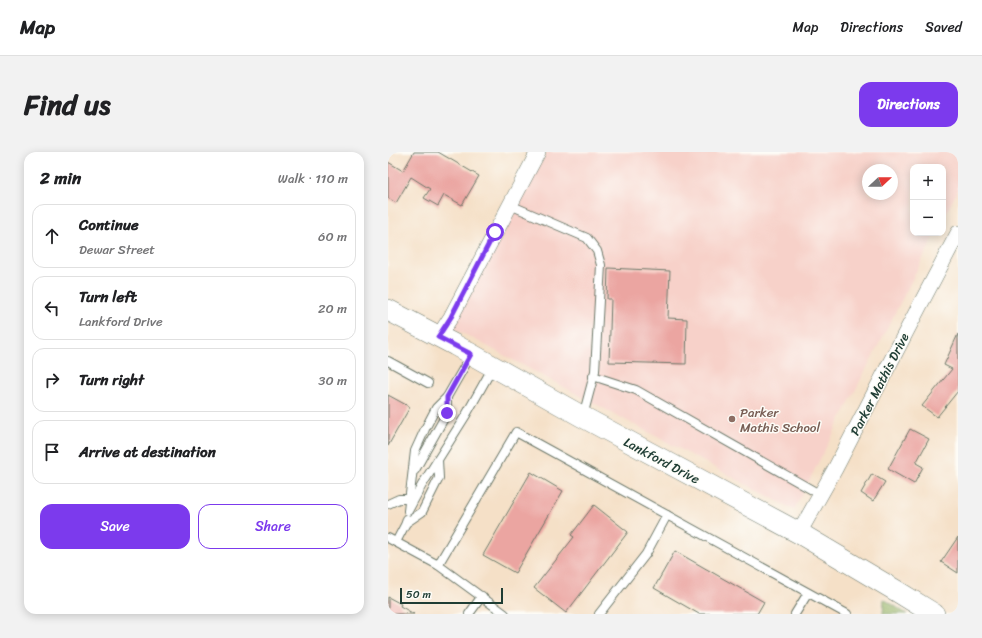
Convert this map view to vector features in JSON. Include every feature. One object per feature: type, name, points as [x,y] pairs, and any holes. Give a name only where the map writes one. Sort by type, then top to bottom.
[{"type":"main road","name":"Lankford Drive","points":[[388,310],[494,366],[582,417],[799,533],[934,614]]},
{"type":"street","points":[[438,337],[451,317],[538,152]]},
{"type":"street","name":"Parker Mathis Drive","points":[[799,533],[835,469],[958,233]]},
{"type":"lane","points":[[510,205],[587,238],[597,252],[601,265],[595,371],[582,417]]},
{"type":"lane","points":[[396,542],[406,523],[416,451],[436,408],[447,397],[471,354]]},
{"type":"lane","points":[[388,361],[428,383]]},
{"type":"lane","points":[[408,511],[422,485],[466,416],[494,366]]},
{"type":"lane","points":[[593,376],[636,390],[821,495]]},
{"type":"lane","points":[[413,474],[447,413],[447,397]]},
{"type":"lane","points":[[438,566],[516,432],[847,614]]},
{"type":"lane","points":[[406,523],[422,512],[439,478],[438,459]]},
{"type":"lane","points":[[388,504],[399,499],[410,499]]},
{"type":"lane","points":[[599,614],[646,554],[666,514]]},
{"type":"lane","points":[[388,538],[438,566],[482,596],[505,614]]},
{"type":"lane","points":[[795,614],[808,593]]},
{"type":"lane","points":[[469,614],[482,596]]},
{"type":"shaded area","name":"Parker Mathis School","points":[[547,152],[958,152],[958,190],[946,213],[946,164],[910,164],[910,236],[934,236],[794,510],[453,328]]},
{"type":"green space","points":[[884,599],[907,614],[883,614]]},
{"type":"building","points":[[414,152],[438,152],[479,176],[462,205],[444,195],[438,206],[424,198],[430,189],[411,177],[396,203],[388,198],[388,162],[403,171]]},
{"type":"building","points":[[608,268],[670,271],[668,318],[687,319],[686,364],[609,362],[611,299],[607,299]]},
{"type":"building","points":[[958,334],[958,391],[937,417],[922,406],[952,369],[944,365]]},
{"type":"building","points":[[388,395],[410,407],[388,446]]},
{"type":"building","points":[[910,429],[929,439],[916,463],[923,467],[914,484],[888,469]]},
{"type":"building","points":[[531,472],[563,491],[515,573],[483,555]]},
{"type":"building","points":[[872,474],[885,482],[873,501],[861,493]]},
{"type":"building","points":[[594,505],[628,532],[566,613],[534,588],[574,537],[571,535]]},
{"type":"building","points":[[958,537],[958,573],[941,562]]},
{"type":"building","points":[[675,551],[764,602],[757,614],[699,614],[654,588]]},
{"type":"building","points":[[388,597],[401,604],[400,606],[414,614],[388,614]]},
{"type":"place","name":"Parker Mathis School","points":[[732,419]]},
{"type":"route","points":[[447,413],[447,397],[471,354],[438,337],[451,317],[495,232]]}]
